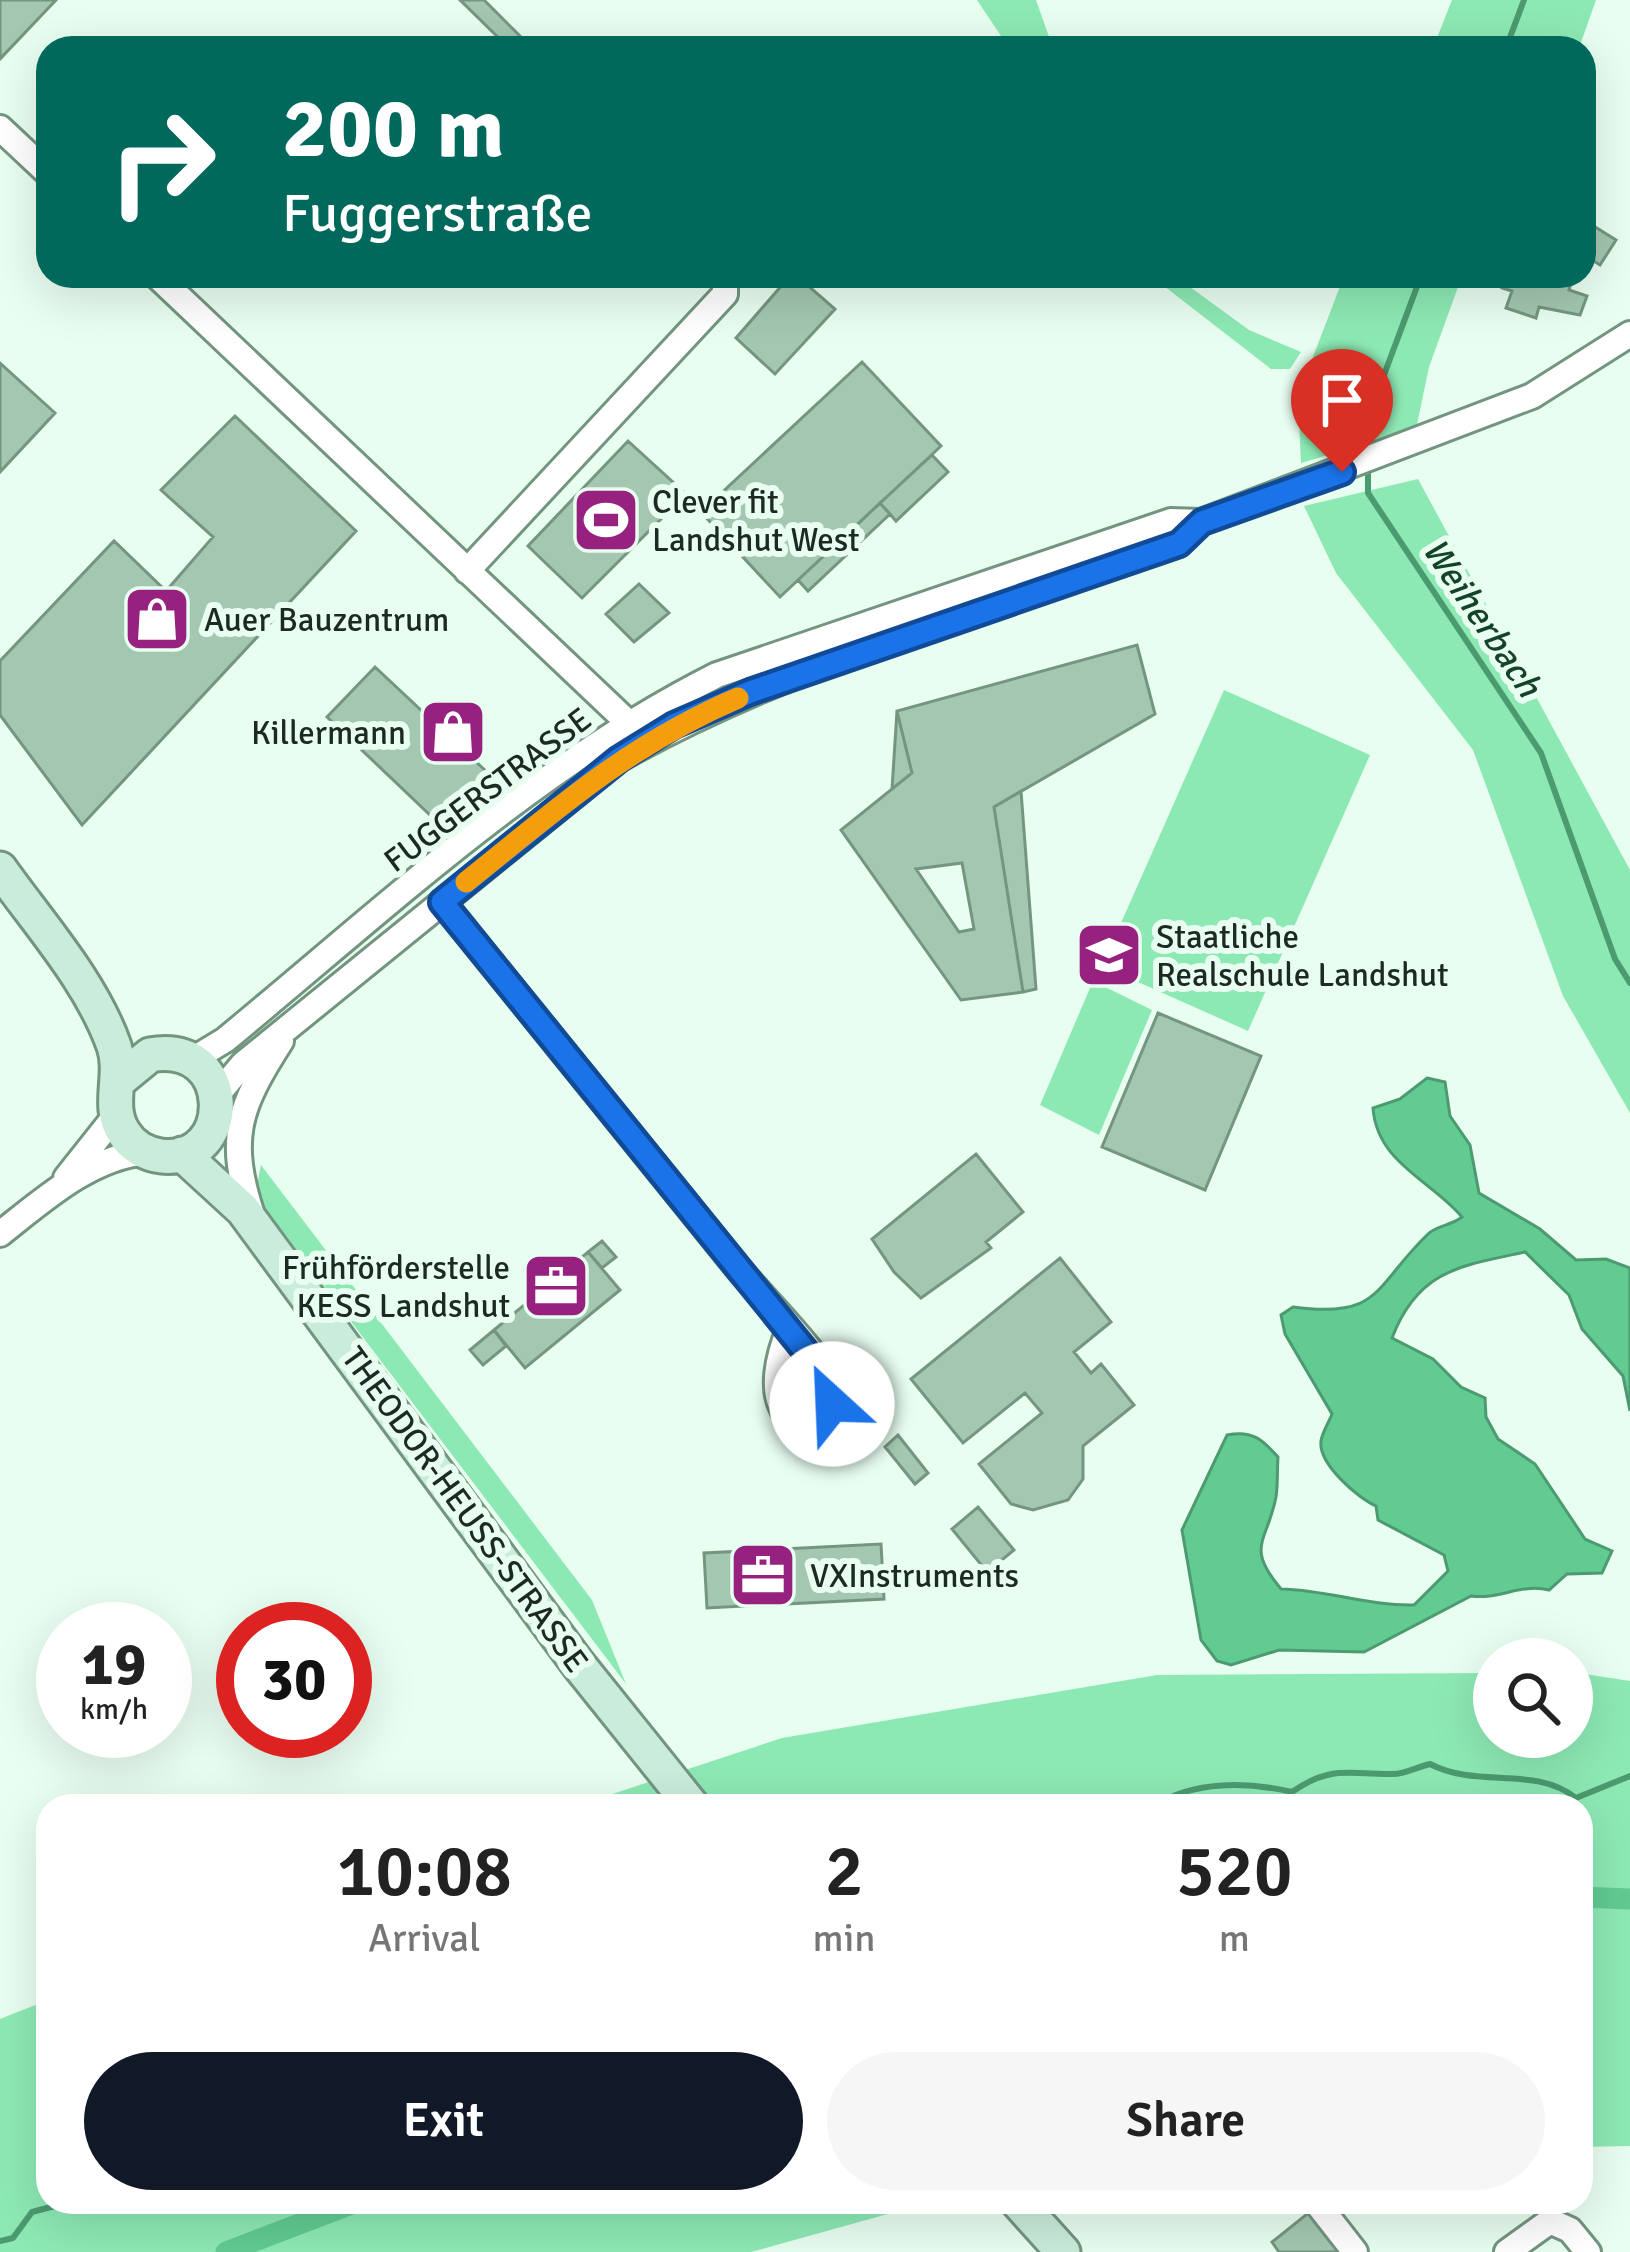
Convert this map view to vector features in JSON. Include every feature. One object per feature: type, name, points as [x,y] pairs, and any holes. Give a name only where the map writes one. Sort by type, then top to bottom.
[{"type":"main road","points":[[0,869],[88,993],[115,1049],[122,1078],[116,1115],[126,1137],[146,1152],[182,1154],[211,1131],[217,1095],[207,1072],[128,1032],[88,993]]},
{"type":"main road","points":[[122,1078],[139,1061],[175,1055]]},
{"type":"main road","name":"THEODOR-HEUSS-STRASSE","points":[[211,1131],[249,1219]]},
{"type":"main road","name":"THEODOR-HEUSS-STRASSE","points":[[182,1154],[249,1219],[683,1794]]},
{"type":"main road","points":[[1029,2214],[1063,2252]]},
{"type":"street","points":[[0,128],[36,162]]},
{"type":"street","points":[[170,288],[649,742]]},
{"type":"street","points":[[466,571],[725,294],[725,288]]},
{"type":"street","name":"FUGGERSTRASSE","points":[[175,1055],[197,1058],[225,1040],[550,773],[628,723],[717,675],[1171,521],[1202,522],[1300,488],[1532,396],[1630,334]]},
{"type":"street","name":"FUGGERSTRASSE","points":[[217,1095],[243,1064],[619,759],[750,692],[1179,544],[1202,522]]},
{"type":"street","points":[[442,902],[789,1330]]},
{"type":"street","points":[[249,1219],[239,1176],[238,1122],[256,1080],[292,1024]]},
{"type":"street","points":[[57,1189],[116,1115]]},
{"type":"street","points":[[0,1234],[57,1189],[129,1154],[146,1152]]},
{"type":"street","points":[[1325,2214],[1355,2252]]},
{"type":"street","points":[[1507,2252],[1550,2222],[1570,2230],[1588,2252]]},
{"type":"shaded area","points":[[977,0],[1036,0],[1049,36],[1001,36]]},
{"type":"shaded area","points":[[1452,0],[1596,0],[1583,36],[1438,36]]},
{"type":"shaded area","points":[[1166,288],[1191,288],[1249,330],[1301,352],[1290,369],[1271,369]]},
{"type":"shaded area","points":[[1339,288],[1458,288],[1429,367],[1416,429],[1301,463],[1298,396]]},
{"type":"shaded area","points":[[1418,479],[1630,870],[1630,1113],[1563,996],[1473,750],[1336,573],[1304,506]]},
{"type":"shaded area","points":[[1224,690],[1370,755],[1248,1031],[1102,966]]},
{"type":"shaded area","points":[[1093,981],[1152,1010],[1099,1135],[1040,1105]]},
{"type":"shaded area","points":[[1427,1078],[1445,1082],[1450,1116],[1470,1145],[1479,1193],[1540,1229],[1576,1260],[1606,1259],[1630,1268],[1630,1411],[1623,1376],[1582,1329],[1569,1295],[1525,1252],[1461,1267],[1428,1285],[1403,1315],[1392,1338],[1433,1359],[1461,1387],[1485,1398],[1486,1417],[1498,1439],[1535,1464],[1585,1539],[1612,1551],[1602,1573],[1567,1574],[1549,1590],[1471,1596],[1364,1652],[1279,1650],[1231,1665],[1217,1661],[1201,1640],[1182,1530],[1227,1435],[1256,1437],[1278,1457],[1276,1497],[1261,1553],[1281,1589],[1414,1605],[1448,1571],[1444,1555],[1378,1520],[1376,1506],[1332,1470],[1321,1441],[1332,1414],[1285,1334],[1281,1315],[1293,1307],[1344,1308],[1360,1303],[1385,1284],[1428,1234],[1462,1217],[1395,1157],[1377,1127],[1373,1108],[1400,1099]]},
{"type":"shaded area","points":[[261,1165],[592,1600],[626,1684],[255,1195]]},
{"type":"shaded area","points":[[799,1369],[813,1394],[806,1405],[795,1405],[789,1396],[792,1373]]},
{"type":"shaded area","points":[[1473,1673],[1473,1758],[1593,1758],[1593,1675],[1630,1681],[1630,2146],[1593,2147],[1593,1794],[612,1794],[782,1738],[1157,1675]]},
{"type":"shaded area","points":[[36,2005],[36,2214],[888,2214],[751,2252],[0,2252],[0,2019]]},
{"type":"building","points":[[0,0],[56,0],[0,59]]},
{"type":"building","points":[[460,0],[484,0],[520,36],[497,36]]},
{"type":"building","points":[[1596,228],[1616,240],[1600,265],[1596,262]]},
{"type":"building","points":[[780,288],[811,288],[835,309],[775,374],[736,338]]},
{"type":"building","points":[[1502,288],[1570,288],[1587,296],[1580,315],[1539,307],[1536,318],[1506,308],[1512,291]]},
{"type":"building","points":[[862,362],[941,446],[780,597],[701,512]]},
{"type":"building","points":[[0,363],[55,413],[0,472]]},
{"type":"building","name":"Auer Bauzentrum","points":[[235,416],[356,531],[82,825],[0,715],[0,661],[114,541],[166,591],[213,537],[161,490]]},
{"type":"building","name":"Clever fit Landshut West","points":[[628,441],[686,494],[582,598],[528,546]]},
{"type":"building","points":[[932,455],[948,472],[896,521],[880,503]]},
{"type":"building","points":[[880,503],[890,514],[808,591],[798,580]]},
{"type":"building","points":[[639,584],[669,613],[634,642],[606,614]]},
{"type":"building","points":[[1137,645],[1155,714],[994,807],[1023,992],[961,1000],[841,830],[912,773],[897,711]],"holes":[[[962,863],[974,929],[959,932],[916,869]]]},
{"type":"building","points":[[375,667],[488,773],[430,815],[327,717]]},
{"type":"building","points":[[897,711],[912,773],[892,789]]},
{"type":"building","points":[[1021,791],[1036,989],[1023,992],[994,807]]},
{"type":"building","points":[[1158,1013],[1261,1056],[1205,1190],[1102,1147]]},
{"type":"building","points":[[976,1154],[1023,1212],[986,1242],[991,1248],[921,1298],[894,1272],[872,1239]]},
{"type":"building","points":[[602,1241],[616,1257],[602,1268],[588,1252]]},
{"type":"building","points":[[588,1252],[620,1290],[525,1368],[494,1330]]},
{"type":"building","points":[[1060,1258],[1111,1322],[1074,1352],[1091,1373],[1101,1364],[1134,1405],[1083,1446],[1083,1479],[1068,1500],[1033,1510],[1011,1504],[979,1464],[1042,1413],[1025,1393],[963,1443],[911,1379]]},
{"type":"building","points":[[494,1330],[506,1346],[483,1365],[470,1350]]},
{"type":"building","points":[[898,1435],[928,1473],[915,1484],[885,1447]]},
{"type":"building","points":[[978,1507],[1014,1550],[987,1572],[952,1529]]},
{"type":"building","points":[[881,1544],[884,1599],[707,1608],[704,1553]]},
{"type":"building","points":[[1307,2214],[1315,2214],[1345,2252],[1279,2252],[1272,2242]]},
{"type":"waterway","name":"Weiherbach","points":[[1510,36],[1524,0]]},
{"type":"waterway","name":"Weiherbach","points":[[1368,450],[1381,383],[1417,288]]},
{"type":"waterway","name":"Weiherbach","points":[[1368,469],[1368,493],[1541,753],[1615,959],[1630,983]]},
{"type":"waterway","points":[[1179,1794],[1240,1785],[1292,1792],[1330,1774],[1398,1774],[1430,1764],[1467,1775],[1542,1782],[1570,1794]]},
{"type":"waterway","points":[[1586,1794],[1630,1776]]},
{"type":"waterway","points":[[1593,1897],[1630,1899]]},
{"type":"waterway","points":[[0,2241],[13,2238],[36,2211]]},
{"type":"waterway","points":[[226,2252],[326,2214]]},
{"type":"slow traffic","points":[[466,882],[619,759],[674,725],[738,698]]},
{"type":"place","name":"Clever fit Landshut West","points":[[606,520]]},
{"type":"place","name":"Auer Bauzentrum","points":[[157,619]]},
{"type":"place","name":"Killermann","points":[[453,732]]},
{"type":"place","name":"Staatliche Realschule Landshut","points":[[1109,955]]},
{"type":"place","name":"Frühförderstelle KESS Landshut","points":[[556,1286]]},
{"type":"place","name":"VXInstruments","points":[[763,1575]]},
{"type":"route","points":[[832,1404],[838,1397],[833,1385],[442,902],[619,759],[674,725],[750,692],[1179,544],[1202,522],[1342,472]]}]
